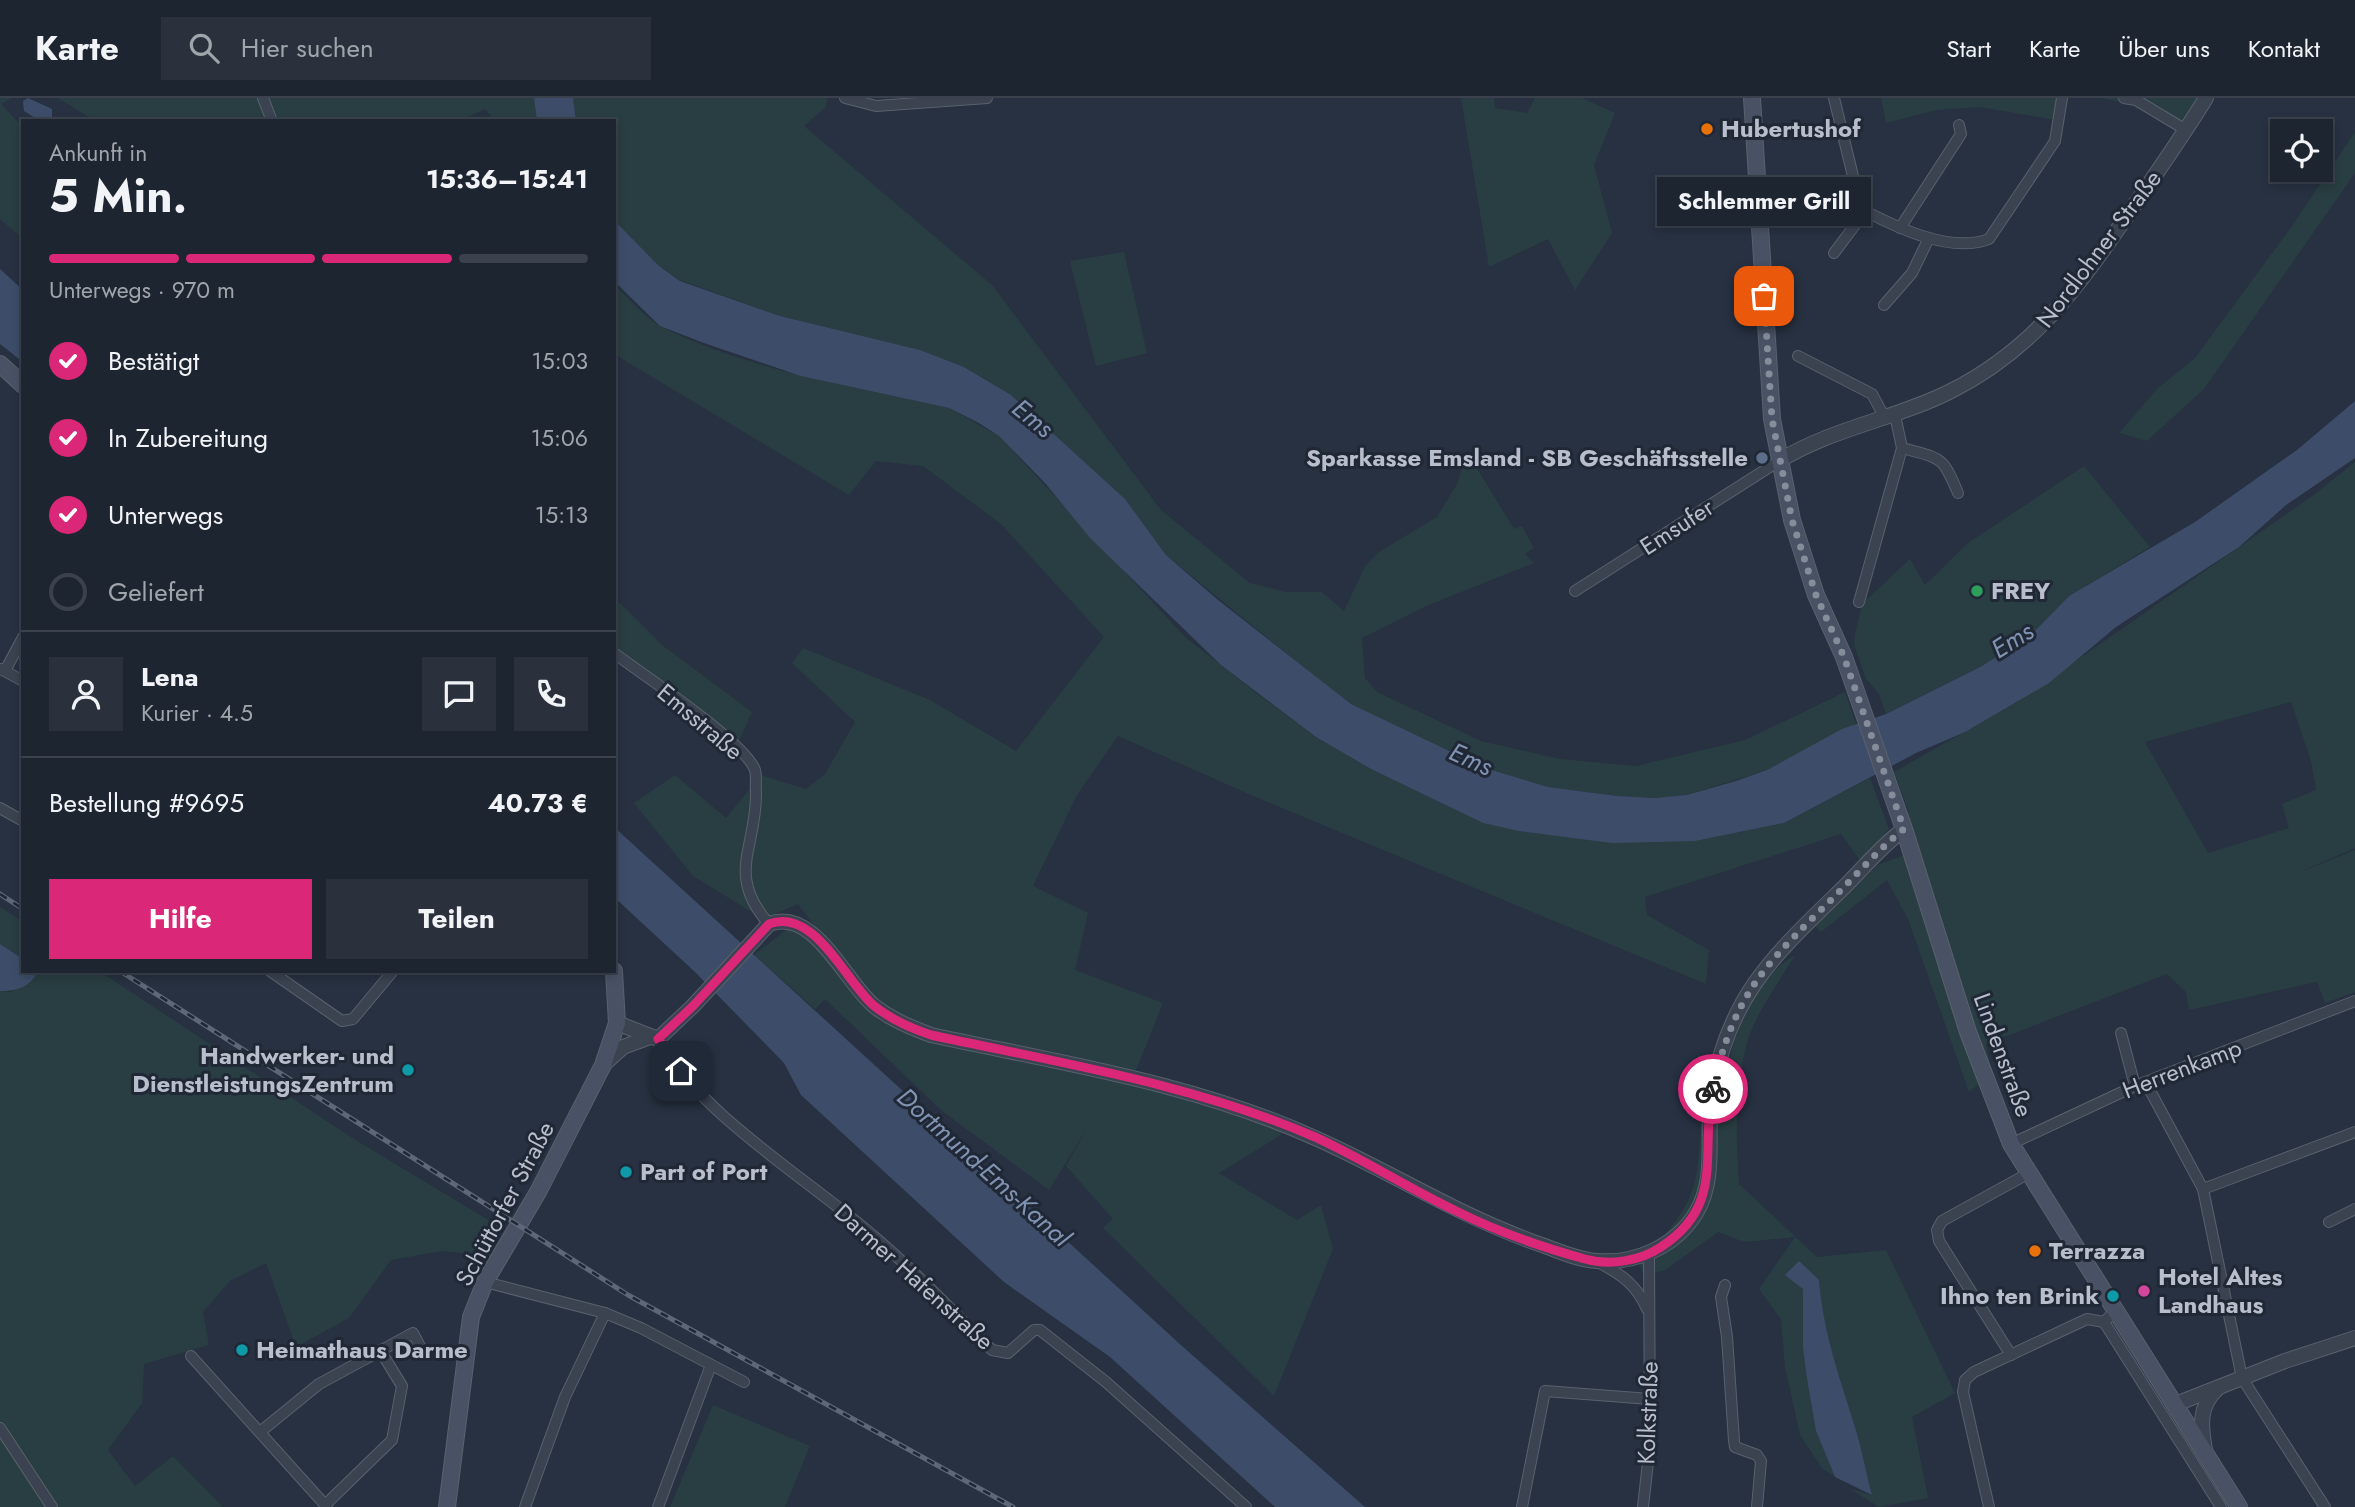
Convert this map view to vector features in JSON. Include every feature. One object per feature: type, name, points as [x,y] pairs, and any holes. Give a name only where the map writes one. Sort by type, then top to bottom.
[{"type":"main road","name":"Lindenstraße","points":[[1752,98],[1768,389],[1779,461],[1792,520],[1816,595],[1855,688],[1904,829],[1968,1031],[2011,1144],[2239,1507]]},
{"type":"main road","points":[[0,364],[21,383]]},
{"type":"main road","name":"Schüttorfer Straße","points":[[447,1507],[468,1334],[485,1282],[538,1192],[603,1065],[617,1023],[614,973]]},
{"type":"street","points":[[263,98],[271,119]]},
{"type":"street","points":[[845,98],[876,106],[987,98]]},
{"type":"street","points":[[1834,98],[1861,209],[1858,221],[1834,253]]},
{"type":"street","points":[[1861,209],[1928,240],[1989,239],[2055,141],[2062,98]]},
{"type":"street","points":[[2124,98],[2136,100],[2186,130]]},
{"type":"street","name":"Nordlohner Straße","points":[[1779,461],[1807,445],[1890,416],[1974,379],[2035,334],[2074,290],[2206,98]]},
{"type":"street","points":[[1900,228],[1961,134],[1959,125]]},
{"type":"street","points":[[1884,305],[1912,273],[1928,240]]},
{"type":"street","points":[[1798,356],[1872,394],[1890,416],[1902,448],[1859,602]]},
{"type":"street","points":[[1902,448],[1939,458],[1946,464],[1958,493]]},
{"type":"street","name":"Emsufer","points":[[1575,591],[1779,461]]},
{"type":"street","points":[[21,640],[3,670],[21,680]]},
{"type":"street","name":"Emsstraße","points":[[616,655],[733,743],[755,770],[757,809],[746,857],[745,881],[751,901],[765,928]]},
{"type":"street","points":[[0,808],[21,820]]},
{"type":"street","points":[[603,1065],[623,1046],[654,1038],[693,1006],[765,928],[784,920],[802,925],[818,939],[862,994],[882,1012],[908,1027],[931,1035],[1160,1084],[1269,1119],[1316,1138],[1482,1223],[1598,1262],[1618,1262],[1649,1254],[1662,1246],[1695,1214],[1706,1189],[1711,1096],[1718,1065],[1740,1004],[1775,955],[1904,829]]},
{"type":"street","points":[[273,973],[342,1020],[353,1019],[391,973]]},
{"type":"street","name":"Herrenkamp","points":[[2011,1144],[2141,1084],[2355,1002]]},
{"type":"street","points":[[617,1023],[654,1038]]},
{"type":"street","points":[[2121,1033],[2141,1084],[2203,1189],[2242,1378],[2325,1507]]},
{"type":"street","name":"Darmer Hafenstraße","points":[[654,1038],[712,1105],[878,1239],[992,1350],[1008,1353],[1034,1330],[1040,1330],[1106,1382],[1246,1507]]},
{"type":"street","points":[[2203,1189],[2355,1132]]},
{"type":"street","points":[[2011,1355],[1939,1241],[1937,1230],[1942,1221],[2029,1173]]},
{"type":"street","points":[[2329,1222],[2355,1209]]},
{"type":"street","name":"Kolkstraße","points":[[1643,1507],[1650,1444],[1649,1254]]},
{"type":"street","name":"Kolkstraße","points":[[1598,1262],[1629,1279],[1640,1293],[1650,1319]]},
{"type":"street","points":[[485,1282],[605,1313],[744,1382]]},
{"type":"street","points":[[1725,1285],[1721,1297],[1727,1337],[1734,1441],[1740,1450],[1754,1453],[1760,1461],[1757,1507]]},
{"type":"street","points":[[2104,1322],[2116,1310]]},
{"type":"street","points":[[525,1507],[565,1397],[605,1313]]},
{"type":"street","points":[[1989,1507],[1963,1392],[1965,1380],[1974,1372],[2087,1319],[2104,1322],[2221,1507]]},
{"type":"street","points":[[260,1432],[319,1384],[413,1333],[423,1352]]},
{"type":"street","points":[[2176,1404],[2355,1338]]},
{"type":"street","points":[[191,1356],[326,1506],[392,1440],[402,1386],[380,1350]]},
{"type":"street","points":[[658,1507],[711,1365]]},
{"type":"street","points":[[2205,1450],[2202,1414],[2208,1398],[2218,1388]]},
{"type":"street","points":[[1522,1507],[1545,1391],[1650,1399]]},
{"type":"street","points":[[0,1428],[52,1507]]},
{"type":"green space","points":[[0,98],[12,98],[1,104],[21,125],[21,237],[0,219]]},
{"type":"green space","points":[[58,98],[261,98],[270,119],[92,119]]},
{"type":"green space","points":[[269,98],[534,98],[537,119],[493,119],[485,109],[463,119],[278,119]]},
{"type":"green space","points":[[573,98],[827,98],[826,107],[804,126],[992,285],[1161,510],[1250,583],[1286,592],[1322,592],[1344,611],[1365,566],[1379,552],[1437,517],[1457,484],[1467,452],[1514,529],[1522,526],[1534,548],[1525,554],[1534,563],[1426,606],[1362,638],[1365,678],[1377,692],[1481,741],[1560,759],[1636,766],[1745,740],[1845,692],[1856,724],[1767,770],[1687,795],[1655,798],[1617,796],[1548,787],[1485,768],[1351,704],[1314,676],[1166,555],[1125,499],[1011,395],[964,367],[920,350],[780,316],[680,280],[659,266],[616,222],[616,119],[576,119]]},
{"type":"green space","points":[[1461,98],[1494,98],[1495,108],[1527,113],[1535,98],[1582,98],[1615,113],[1594,165],[1612,233],[1575,290],[1548,239],[1489,267]]},
{"type":"green space","points":[[1881,98],[2059,98],[2056,120],[1980,107],[1936,110],[1886,123]]},
{"type":"green space","points":[[2100,98],[2202,98],[2185,126],[2138,105]]},
{"type":"green space","points":[[2355,132],[2355,173],[2204,389],[2147,441],[2119,433],[2158,388],[2195,358],[2321,182],[2333,182],[2333,165]]},
{"type":"green space","points":[[1124,252],[1147,353],[1096,366],[1070,261]]},
{"type":"green space","points":[[616,287],[656,323],[696,342],[803,376],[949,408],[999,436],[1185,637],[1316,737],[1371,769],[1483,823],[1540,834],[1695,841],[1784,823],[1870,778],[1889,829],[1862,863],[1841,834],[1645,897],[1647,915],[1709,950],[1706,984],[1251,795],[1118,736],[1077,795],[1033,886],[1088,913],[1075,970],[1163,1003],[1137,1068],[1126,1081],[1279,1128],[1281,1135],[1219,1173],[1297,1220],[1321,1205],[1333,1249],[1274,1396],[1103,1228],[1113,1219],[1066,1166],[1088,1127],[1049,1190],[942,1111],[825,999],[815,1009],[754,955],[790,927],[807,936],[844,966],[798,904],[763,919],[693,876],[634,803],[675,775],[726,818],[761,775],[806,789],[825,774],[855,722],[792,663],[803,648],[930,700],[1016,751],[1104,637],[1001,524],[923,466],[876,461],[849,495],[616,355]]},
{"type":"green space","points":[[2355,462],[2355,848],[2293,875],[2355,850],[2355,992],[2325,1003],[2317,982],[2189,1010],[2186,992],[2167,974],[1986,1044],[1992,1074],[1969,1092],[1908,919],[1887,880],[1821,932],[1814,925],[1878,865],[1909,853],[1899,822],[1909,812],[1894,772],[2017,702],[2311,497]],"holes":[[[2291,702],[2311,761],[2316,790],[2282,804],[2289,828],[2208,853],[2145,742]]]},
{"type":"green space","name":"FREY","points":[[2084,466],[2150,547],[2069,596],[2033,633],[1982,666],[1886,714],[1879,694],[1866,679],[1854,645],[1862,604],[1910,559],[1925,585],[1968,543]]},
{"type":"green space","points":[[616,602],[662,645],[752,712],[738,743],[616,653]]},
{"type":"green space","points":[[0,907],[21,921],[21,958],[0,944]]},
{"type":"green space","points":[[1795,955],[1757,1018],[1743,1058],[1737,1112],[1739,1184],[1817,1257],[1886,1250],[1955,1393],[1912,1417],[1928,1498],[1879,1507],[1850,1489],[1872,1495],[1828,1337],[1819,1280],[1803,1289],[1803,1348],[1816,1431],[1835,1477],[1822,1468],[1800,1435],[1785,1367],[1781,1319],[1759,1289],[1795,1237],[1744,1242],[1718,1232],[1665,1270],[1644,1276],[1633,1249],[1655,1245],[1687,1203],[1696,1176],[1701,1124],[1716,1125],[1738,1030],[1760,987]]},
{"type":"green space","points":[[102,973],[354,1139],[500,1227],[490,1267],[463,1253],[442,1251],[391,1260],[349,1318],[296,1347],[266,1263],[230,1281],[203,1312],[209,1345],[144,1364],[142,1403],[108,1450],[135,1486],[173,1456],[223,1507],[0,1507],[0,991],[11,992],[36,974]]},
{"type":"green space","points":[[713,1405],[810,1446],[785,1507],[670,1507]]},
{"type":"water","points":[[28,98],[52,109],[52,119],[37,119],[24,111],[23,101]]},
{"type":"water","points":[[534,98],[573,98],[576,119],[537,119]]},
{"type":"water","name":"Ems","points":[[616,222],[659,266],[680,281],[780,316],[920,350],[964,367],[1011,395],[1125,499],[1166,555],[1218,600],[1351,704],[1485,768],[1548,787],[1617,796],[1655,798],[1687,795],[1767,770],[1842,729],[1886,714],[1982,666],[2033,633],[2069,596],[2195,522],[2297,450],[2355,401],[2355,458],[2286,505],[2239,547],[2116,627],[2049,683],[1965,732],[1916,753],[1784,823],[1695,841],[1612,843],[1519,831],[1483,823],[1371,769],[1316,737],[1221,665],[1090,538],[1045,483],[999,436],[979,423],[949,408],[801,376],[660,326],[616,283]]},
{"type":"water","points":[[0,269],[21,288],[21,360],[0,344]]},
{"type":"water","name":"Dortmund-Ems-Kanal","points":[[616,829],[1182,1346],[1365,1507],[1275,1507],[1110,1357],[1004,1282],[801,1095],[784,1063],[695,972],[616,899]]},
{"type":"water","points":[[0,944],[21,958],[21,973],[37,973],[26,985],[11,991],[0,991]]},
{"type":"water","points":[[1799,1261],[1819,1280],[1828,1338],[1872,1495],[1835,1477],[1816,1431],[1803,1348],[1803,1289],[1785,1275]]},
{"type":"railway","points":[[0,894],[21,908]]},
{"type":"railway","points":[[123,973],[628,1295],[1013,1507]]},
{"type":"way so far","points":[[1713,1089],[1729,1032],[1740,1004],[1754,981],[1789,940],[1904,829],[1844,657],[1816,595],[1792,520],[1779,461],[1768,389],[1764,296]]},
{"type":"place","name":"Hubertushof","points":[[1707,129]]},
{"type":"place","name":"Schlemmer Grill","points":[[1764,296]]},
{"type":"place","name":"Sparkasse Emsland - SB Geschäftsstelle","points":[[1762,458]]},
{"type":"place","name":"FREY","points":[[1977,591]]},
{"type":"place","name":"Handwerker- und DienstleistungsZentrum","points":[[408,1070]]},
{"type":"place","name":"Part of Port","points":[[626,1172]]},
{"type":"place","name":"Terrazza","points":[[2035,1251]]},
{"type":"place","name":"Hotel Altes Landhaus","points":[[2144,1291]]},
{"type":"place","name":"Ihno ten Brink","points":[[2113,1296]]},
{"type":"place","name":"Heimathaus Darme","points":[[242,1350]]},
{"type":"route","points":[[681,1071],[666,1054],[658,1039],[693,1006],[769,924],[784,920],[793,921],[812,932],[862,994],[882,1012],[908,1027],[931,1035],[1160,1084],[1269,1119],[1316,1138],[1494,1228],[1598,1262],[1618,1262],[1649,1254],[1678,1233],[1695,1214],[1706,1189],[1710,1164],[1713,1089]]}]
